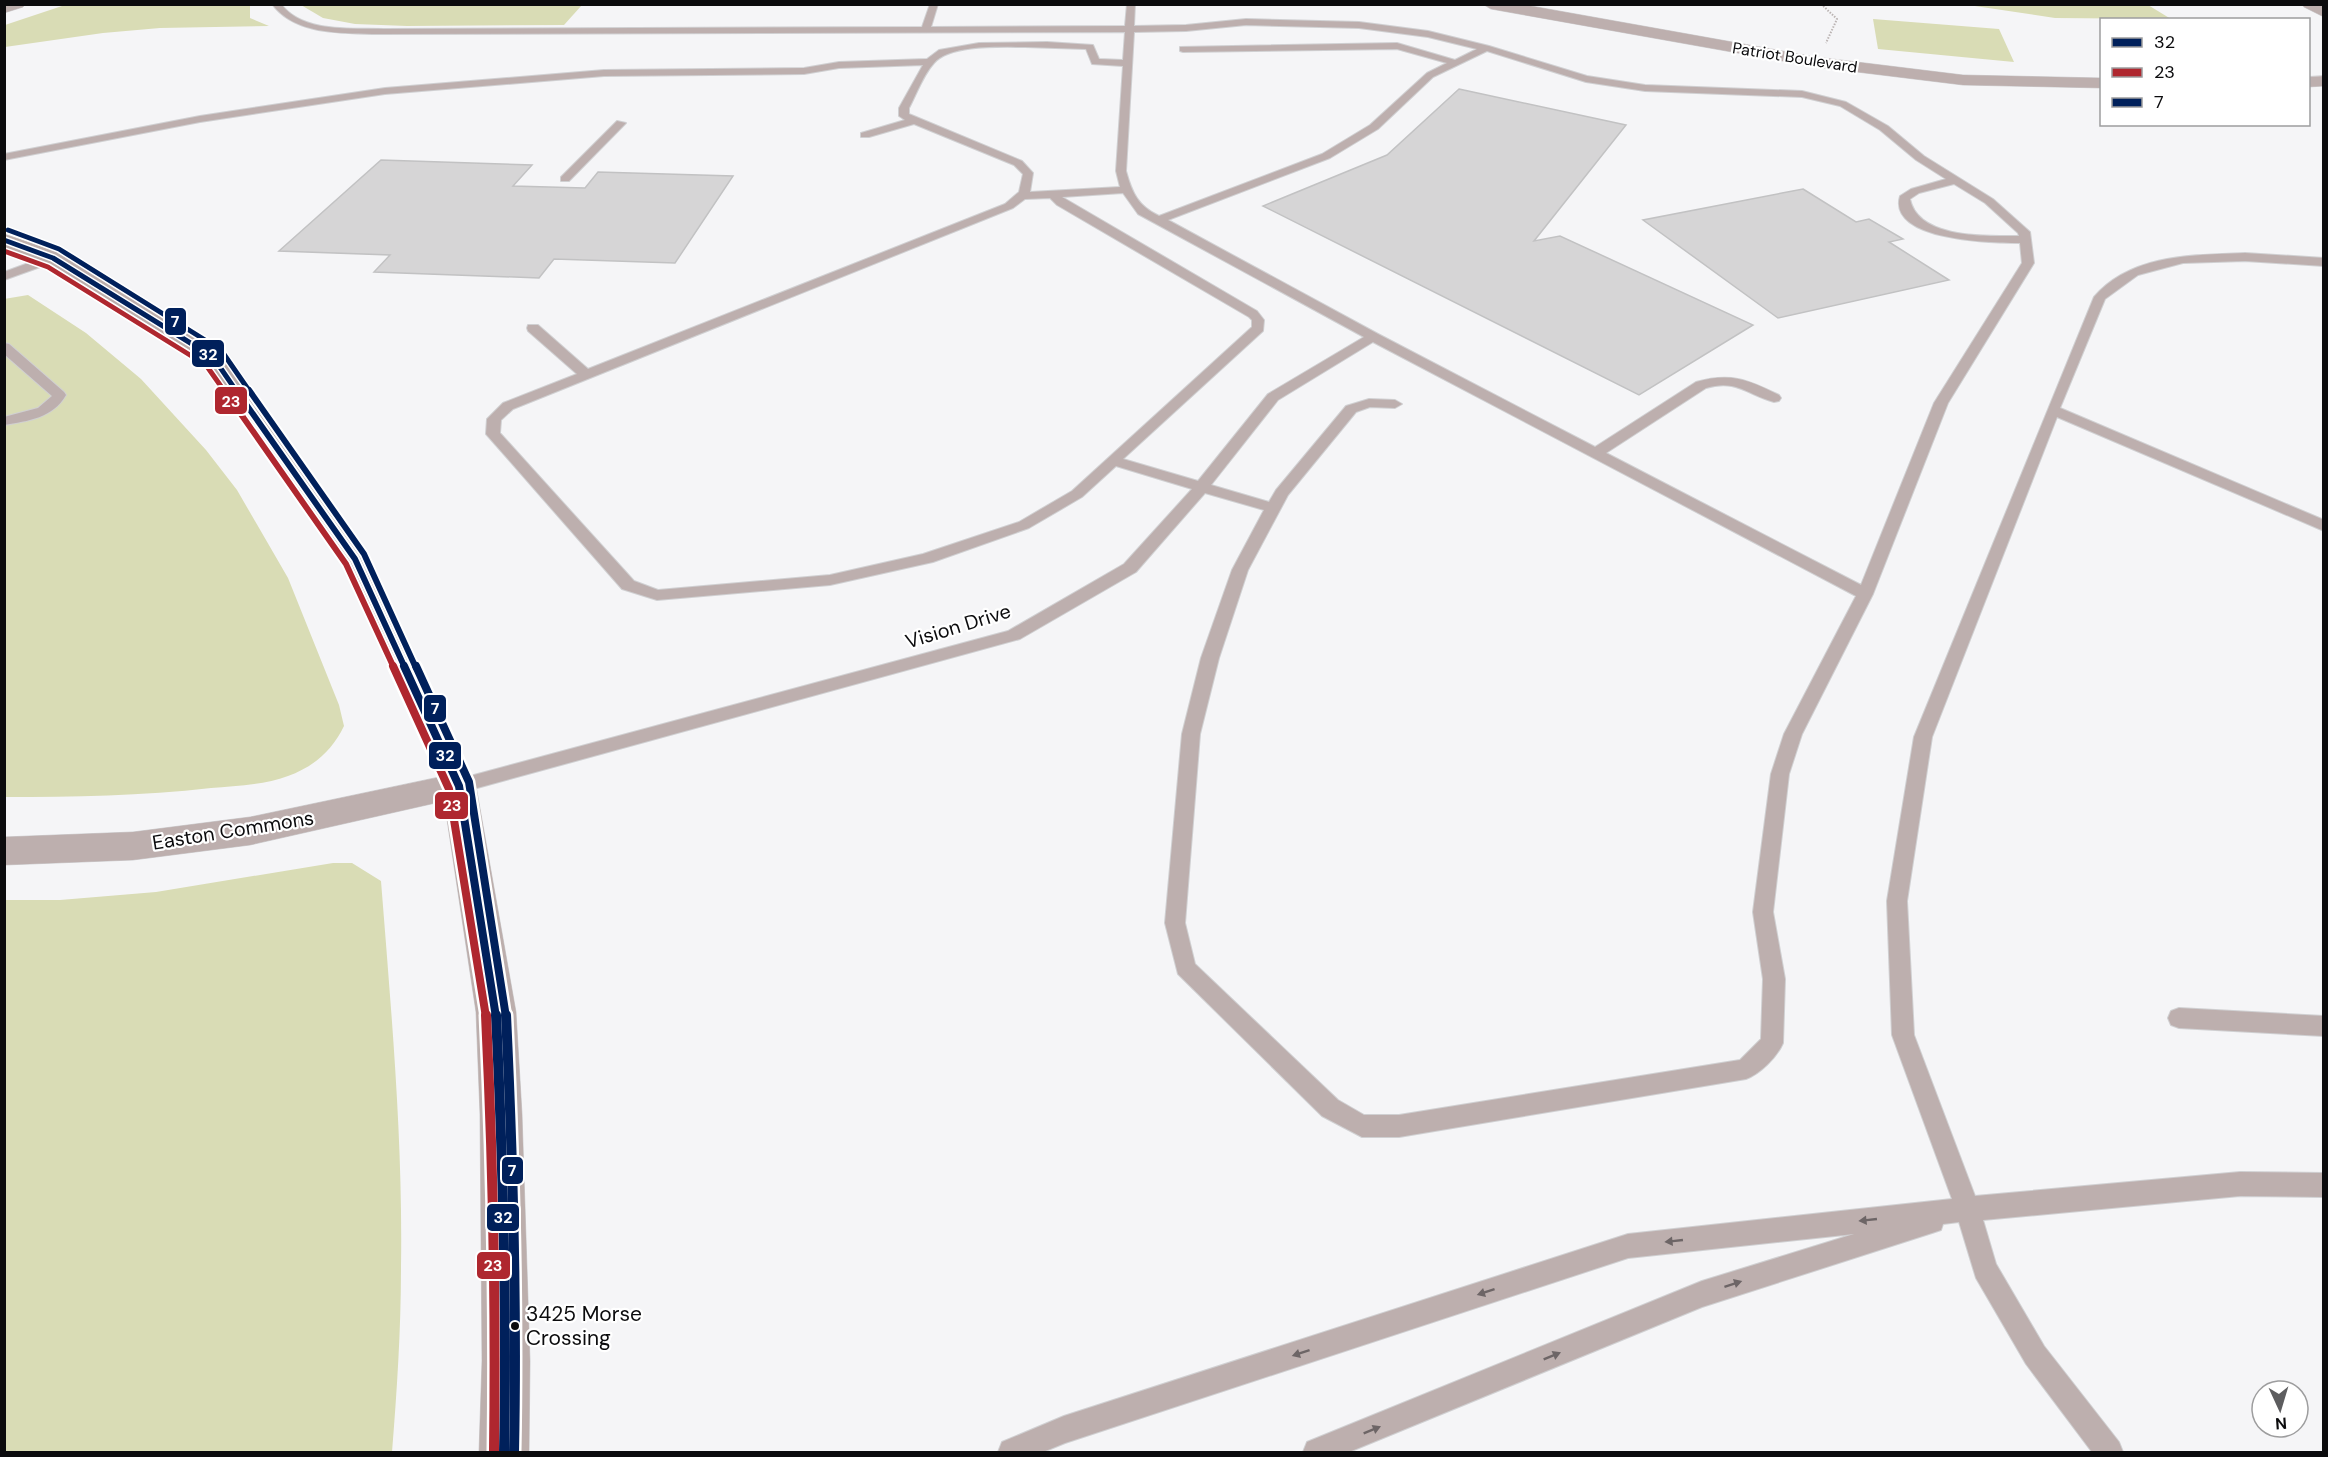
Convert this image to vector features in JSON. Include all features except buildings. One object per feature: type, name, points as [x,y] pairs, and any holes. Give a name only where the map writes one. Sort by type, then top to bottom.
[{"type":"main road","points":[[4,240],[52,258],[213,357],[355,559],[459,786],[496,1012],[501,1114],[506,1361],[504,1452]]},
{"type":"street","points":[[4,9],[17,4]]},
{"type":"street","name":"Patriot Boulevard","points":[[1491,4],[1816,62],[1963,80],[2100,83]]},
{"type":"street","points":[[2310,4],[2324,12]]},
{"type":"street","name":"Easton Commons","points":[[4,851],[133,846],[250,831],[459,786]]},
{"type":"lane","points":[[276,4],[284,15],[299,22],[351,31],[1131,29],[1186,28],[1246,22],[1359,24],[1428,34],[1486,48],[1586,80],[1645,88],[1802,94],[1843,104],[1884,128],[1920,158],[1989,201],[2024,231],[2028,263],[1941,403],[1865,594],[1793,734],[1780,774],[1763,912],[1774,979],[1772,1043],[1746,1069],[1399,1126],[1362,1126],[1330,1108],[1185,968],[1175,923],[1191,734],[1210,658],[1240,570],[1281,493],[1351,409],[1369,403],[1395,404]]},
{"type":"lane","points":[[926,30],[934,4]]},
{"type":"lane","points":[[1131,4],[1120,171],[1126,190],[1142,212],[1373,337],[1865,594]]},
{"type":"lane","points":[[1024,196],[1029,184],[1028,173],[1018,163],[904,116],[904,108],[933,57],[947,51],[978,45],[1079,45],[1090,46],[1095,62],[1128,63]]},
{"type":"lane","points":[[1182,50],[1397,46],[1456,63]]},
{"type":"lane","points":[[1159,220],[1326,156],[1374,127],[1430,75],[1486,48]]},
{"type":"lane","points":[[4,157],[200,119],[386,91],[594,74],[804,71],[839,65],[930,63]]},
{"type":"lane","points":[[865,135],[912,121]]},
{"type":"lane","points":[[565,179],[621,123]]},
{"type":"lane","points":[[1955,180],[1915,191],[1904,198],[1903,207],[1908,215],[1918,224],[1936,232],[1980,239],[2025,240]]},
{"type":"lane","points":[[1053,194],[1061,203],[1253,314],[1258,320],[1258,328],[1077,494],[1024,525],[927,558],[830,580],[657,595],[628,585],[493,434],[494,419],[508,406],[1009,206],[1024,196],[1053,194],[1126,190]]},
{"type":"lane","points":[[2109,1452],[2035,1355],[1985,1269],[1968,1209],[1903,1035],[1897,901],[1923,737],[2100,297],[2134,272],[2183,259],[2245,257],[2324,262]]},
{"type":"lane","points":[[4,276],[52,258]]},
{"type":"lane","points":[[533,328],[586,375]]},
{"type":"lane","name":"Vision Drive","points":[[459,786],[1014,635],[1130,568],[1201,488],[1273,397],[1373,337]]},
{"type":"lane","points":[[4,347],[58,395],[56,401],[42,411],[4,421]]},
{"type":"lane","points":[[1596,453],[1701,385],[1716,380],[1729,379],[1742,383],[1774,398]]},
{"type":"lane","points":[[2053,410],[2324,526]]},
{"type":"lane","points":[[1113,461],[1273,508]]},
{"type":"lane","points":[[2179,1018],[2324,1026]]},
{"type":"lane","points":[[1012,1452],[1064,1430],[1628,1246],[1968,1209],[2240,1184],[2324,1185]]},
{"type":"lane","points":[[1317,1452],[1702,1294],[1968,1209]]},
{"type":"path","points":[[1816,62],[1837,19],[1821,4]]},
{"type":"green space","points":[[68,4],[250,5],[250,18],[269,26],[160,28],[103,33],[5,47],[5,25]]},
{"type":"green space","points":[[301,5],[582,5],[564,25],[407,26],[355,24],[323,18]]},
{"type":"green space","points":[[1968,5],[2148,5],[2169,18],[2100,18],[2055,18]]},
{"type":"green space","points":[[1873,19],[1999,29],[2014,62],[1878,49]]},
{"type":"green space","points":[[28,295],[86,333],[141,379],[206,450],[237,490],[288,578],[339,705],[344,726],[328,750],[306,768],[279,779],[240,786],[134,794],[5,797],[4,299]]},
{"type":"green space","points":[[333,863],[352,863],[381,881],[396,1074],[401,1219],[401,1290],[392,1452],[5,1452],[5,900],[60,900],[156,892]]},
{"type":"transit line","name":"7","points":[[8,230],[59,249],[221,350],[364,554],[469,782],[506,1011],[511,1114],[516,1361],[514,1452]]},
{"type":"transit line","name":"32","points":[[4,240],[53,258],[213,357],[355,559],[459,786],[496,1012],[501,1114],[506,1361],[504,1452]]},
{"type":"transit line","name":"23","points":[[4,251],[48,267],[206,365],[346,564],[449,789],[486,1013],[491,1114],[495,1361],[494,1452]]},
{"type":"place","name":"3425 Morse Crossing","points":[[515,1326]]}]
